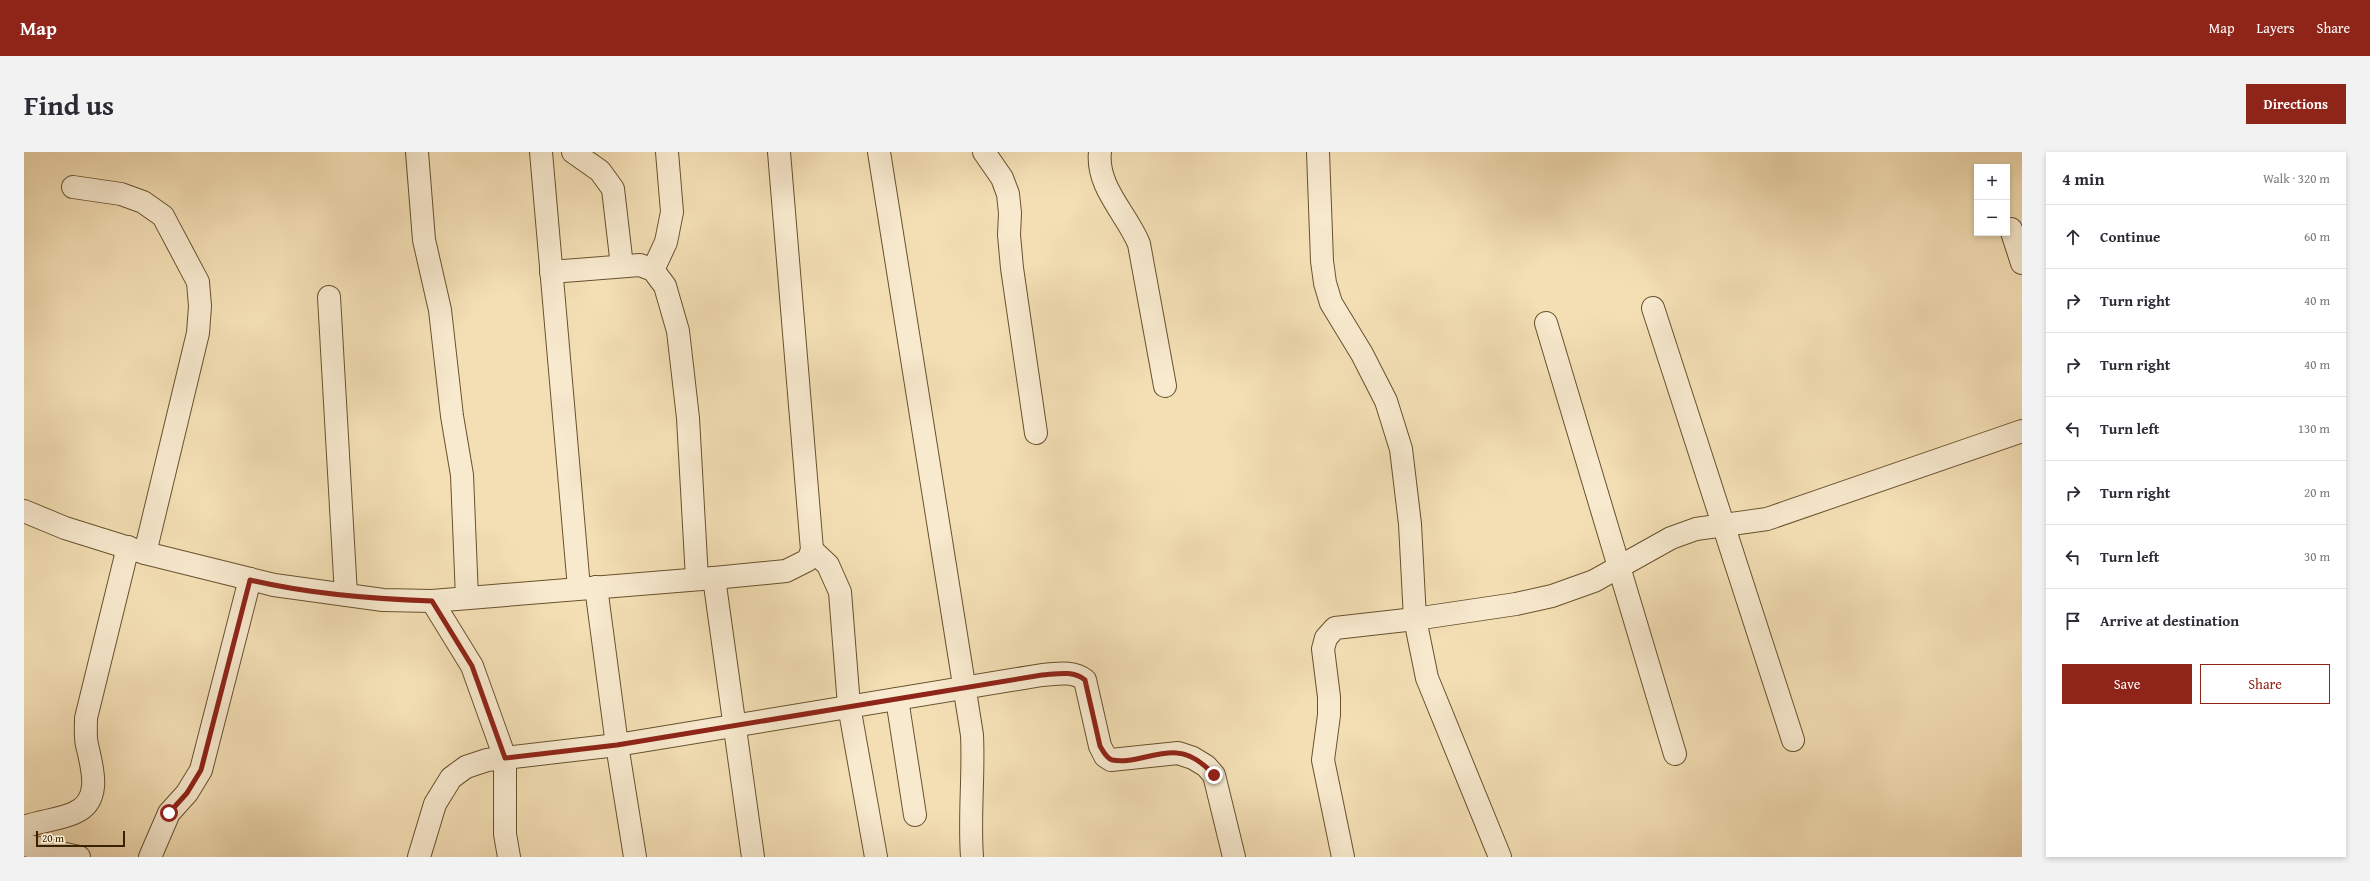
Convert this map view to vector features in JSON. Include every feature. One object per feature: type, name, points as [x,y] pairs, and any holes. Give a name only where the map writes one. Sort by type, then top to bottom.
[{"type":"street","points":[[417,152],[424,240],[440,310],[452,416],[462,475],[468,598]]},
{"type":"street","points":[[541,152],[552,272],[587,588],[617,745],[635,857]]},
{"type":"street","points":[[573,152],[600,171],[613,189],[622,266]]},
{"type":"street","points":[[653,270],[666,242],[672,212],[667,152]]},
{"type":"street","points":[[24,511],[65,528],[137,550],[250,580],[274,585],[383,600],[432,601],[786,571],[808,560],[812,550],[779,152]]},
{"type":"street","points":[[879,152],[965,689],[974,770],[971,836],[972,857]]},
{"type":"street","points":[[984,152],[1002,178],[1008,194],[1012,268],[1036,433]]},
{"type":"street","points":[[1100,152],[1099,161],[1103,177],[1122,216],[1133,230],[1139,244],[1165,386]]},
{"type":"street","points":[[1318,152],[1322,261],[1325,283],[1331,303],[1362,354],[1386,401],[1401,449],[1410,524],[1415,619],[1427,678],[1500,857]]},
{"type":"street","points":[[24,828],[58,819],[76,812],[87,802],[93,790],[95,777],[86,735],[86,718],[137,550],[198,333],[200,306],[198,282],[163,216],[142,202],[121,194],[74,187]]},
{"type":"street","points":[[2011,229],[2022,263]]},
{"type":"street","points":[[552,272],[640,265],[653,270],[665,286],[678,331],[705,578],[734,725],[753,857]]},
{"type":"street","points":[[329,297],[346,595]]},
{"type":"street","points":[[1653,308],[1793,740]]},
{"type":"street","points":[[1546,323],[1620,566],[1675,754]]},
{"type":"street","points":[[1343,857],[1323,760],[1329,715],[1329,697],[1323,649],[1326,638],[1335,628],[1415,619],[1516,604],[1552,596],[1594,581],[1671,538],[1696,529],[1767,519],[2022,431]]},
{"type":"street","points":[[812,550],[828,565],[840,592],[849,706],[876,857]]},
{"type":"street","points":[[150,857],[169,813],[187,793],[201,770],[250,580]]},
{"type":"street","points":[[432,601],[472,666],[505,758],[504,816],[509,857]]},
{"type":"street","points":[[419,857],[435,804],[451,778],[466,767],[487,760],[617,745],[849,706],[965,689],[1042,675],[1078,674],[1085,680],[1100,746],[1105,756],[1111,760],[1121,760],[1178,753],[1193,758],[1214,775],[1234,857]]},
{"type":"street","points":[[897,699],[915,815]]},
{"type":"street","points":[[32,850],[79,857]]},
{"type":"route","points":[[169,813],[187,793],[201,770],[250,580],[274,585],[383,600],[432,601],[454,633],[472,666],[505,758],[617,745],[965,689],[1042,675],[1069,673],[1078,674],[1085,680],[1100,746],[1105,756],[1111,760],[1121,760],[1178,753],[1193,758],[1206,766],[1214,775]]}]
